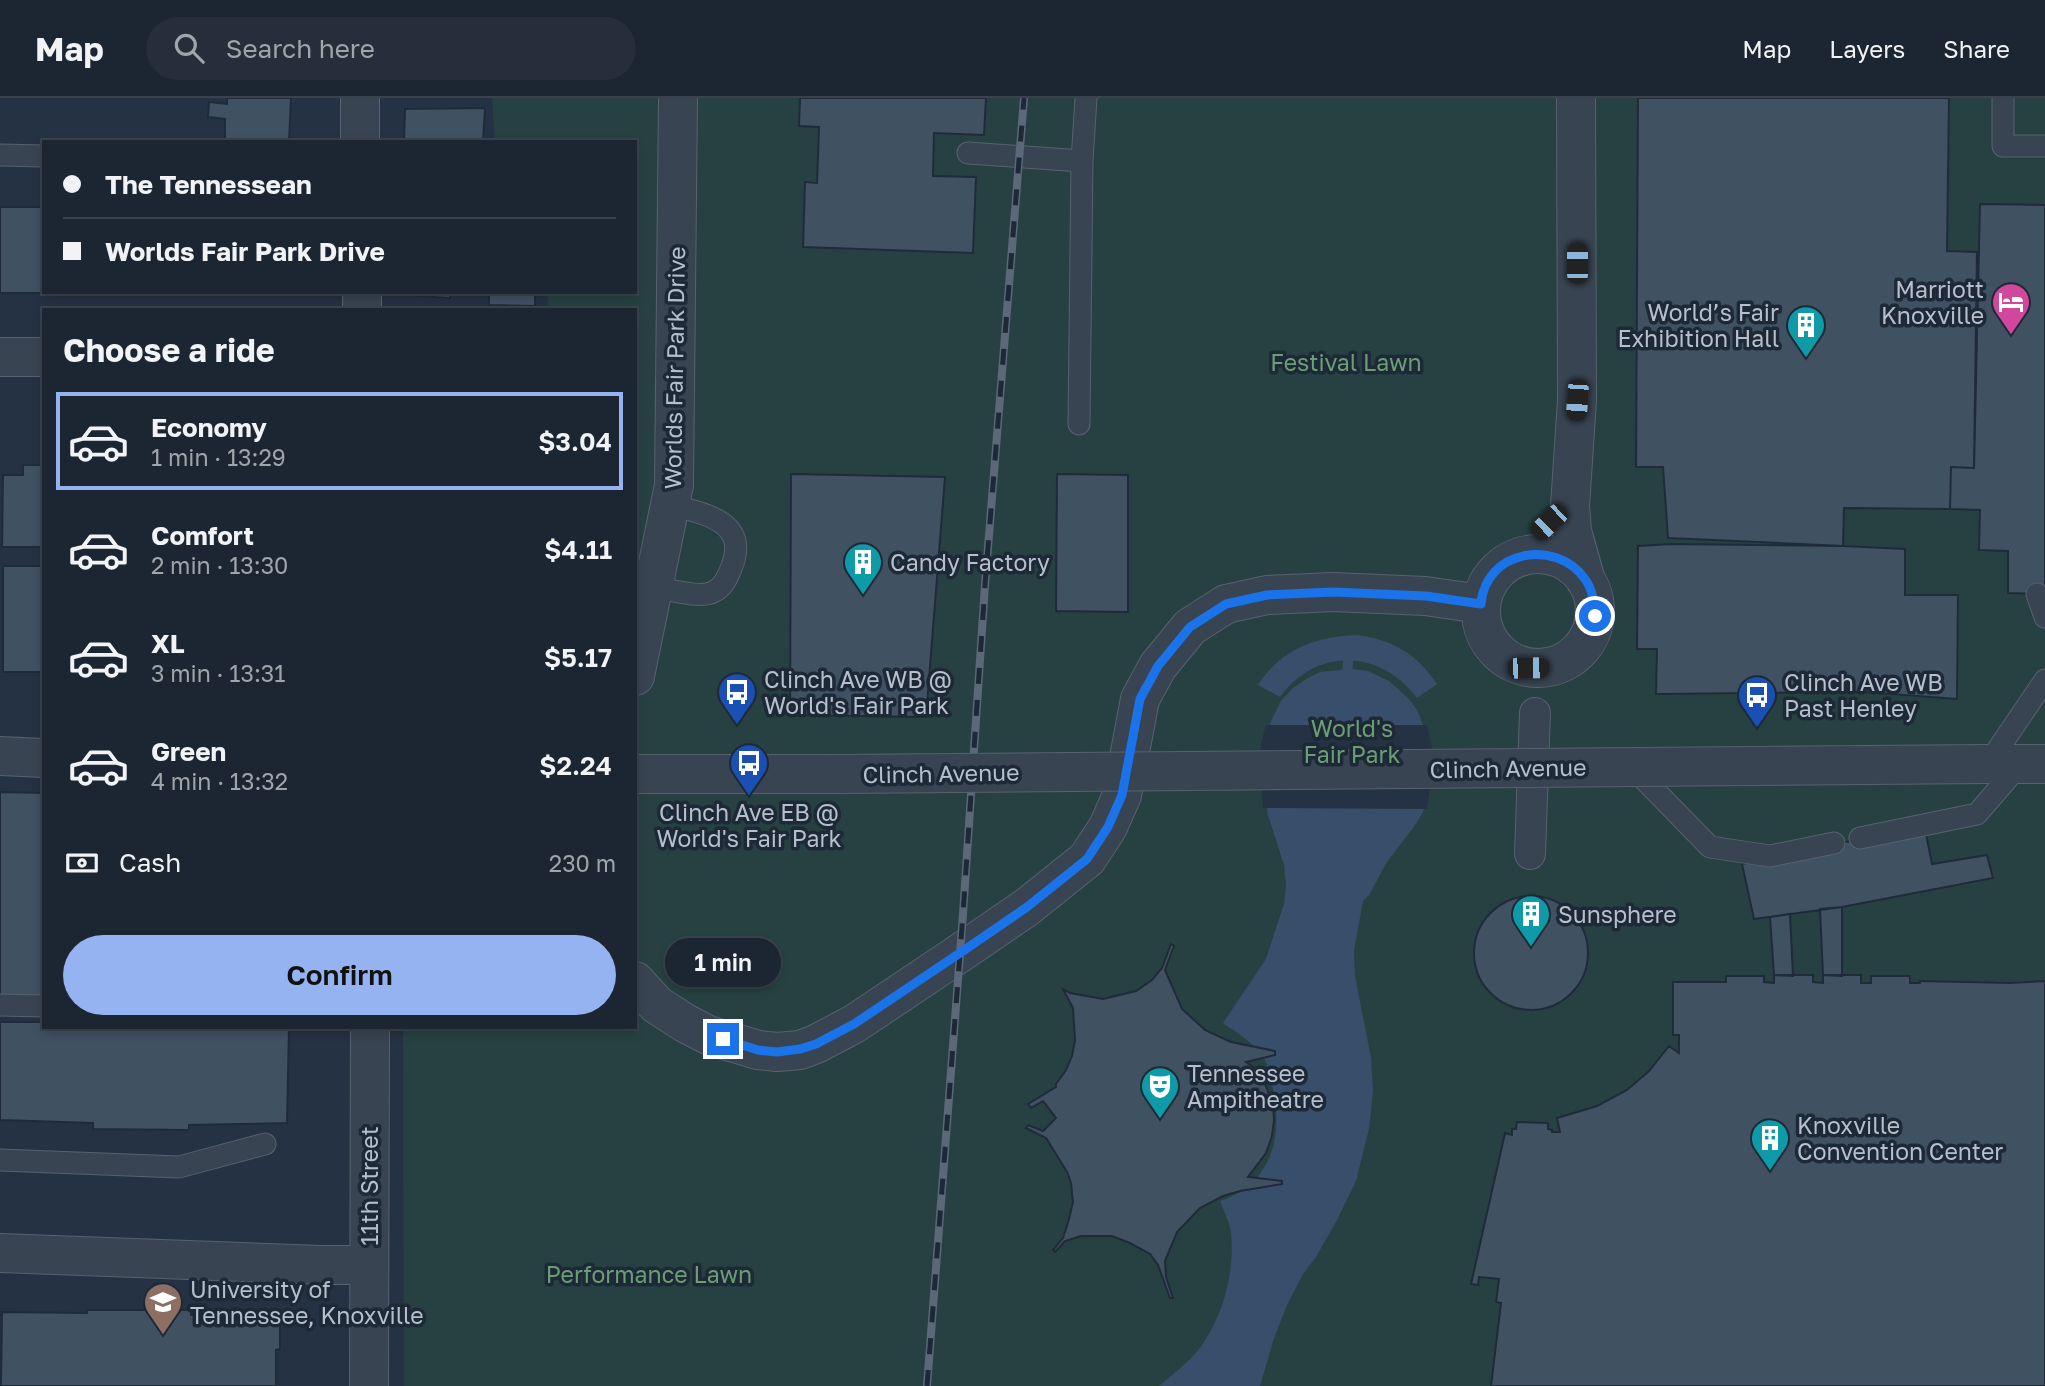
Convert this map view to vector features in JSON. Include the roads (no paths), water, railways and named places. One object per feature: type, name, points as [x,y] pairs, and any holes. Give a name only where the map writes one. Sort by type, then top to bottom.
[{"type":"street","points":[[360,98],[360,140]]},
{"type":"street","name":"Worlds Fair Park Drive","points":[[637,667],[674,485],[678,98]]},
{"type":"street","points":[[1572,467],[1549,522],[1490,579],[1482,596],[1480,615],[1485,634],[1495,650],[1510,662],[1528,668],[1548,668],[1565,662],[1580,650],[1590,635],[1595,616],[1594,598],[1572,531],[1570,506],[1577,400],[1576,98]]},
{"type":"street","points":[[0,357],[42,357]]},
{"type":"street","points":[[1503,565],[1520,556],[1539,554],[1561,559],[1574,567],[1586,580]]},
{"type":"street","points":[[637,983],[657,1005],[708,1035],[758,1050],[777,1052],[816,1044],[854,1024],[960,953],[1027,907],[1087,859],[1108,827],[1122,795],[1140,699],[1158,666],[1190,627],[1226,604],[1267,595],[1333,592],[1426,596],[1481,604]]},
{"type":"street","points":[[1531,854],[1535,713]]},
{"type":"street","points":[[0,756],[42,758]]},
{"type":"street","name":"Clinch Avenue","points":[[637,774],[2023,764]]},
{"type":"street","name":"11th Street","points":[[369,1386],[370,1029]]},
{"type":"street","points":[[0,1253],[369,1265]]},
{"type":"lane","points":[[1079,425],[1082,161],[1086,98]]},
{"type":"lane","points":[[2003,98],[2003,146],[2045,146]]},
{"type":"lane","points":[[968,153],[1082,161]]},
{"type":"lane","points":[[0,155],[42,156]]},
{"type":"lane","points":[[654,587],[694,594],[713,593],[727,580],[735,558],[735,541],[725,524],[710,515],[670,505]]},
{"type":"lane","points":[[2037,594],[2045,617]]},
{"type":"lane","points":[[1860,838],[1977,814],[2023,764],[2045,680]]},
{"type":"lane","points":[[1632,767],[1710,847],[1770,856],[1834,843]]},
{"type":"lane","points":[[0,1005],[42,1006]]},
{"type":"lane","points":[[0,1160],[179,1167],[265,1144]]},
{"type":"water","points":[[1358,635],[1383,641],[1403,650],[1421,664],[1437,684],[1417,698],[1402,682],[1385,670],[1348,660],[1330,662],[1312,669],[1295,681],[1280,697],[1258,685],[1278,662],[1301,647],[1328,638]]},
{"type":"water","points":[[1351,669],[1368,671],[1389,681],[1417,710],[1427,736],[1428,783],[1423,812],[1363,901],[1354,950],[1355,976],[1371,1058],[1373,1091],[1369,1129],[1356,1181],[1337,1220],[1287,1305],[1260,1386],[1159,1386],[1198,1351],[1210,1333],[1222,1305],[1231,1262],[1231,1232],[1220,1201],[1252,1183],[1263,1170],[1275,1139],[1275,1103],[1265,1061],[1253,1045],[1223,1023],[1266,959],[1284,904],[1284,865],[1268,815],[1264,779],[1265,743],[1271,721],[1281,701],[1293,688],[1320,672]]},
{"type":"waterway","points":[[1347,681],[1348,660]]},
{"type":"railway","points":[[927,1386],[985,585],[1024,98]]},
{"type":"place","name":"Marriott Knoxville","points":[[2011,336]]},
{"type":"place","name":"World’s Fair Exhibition Hall","points":[[1806,359]]},
{"type":"place","name":"Candy Factory","points":[[863,596]]},
{"type":"place","name":"Clinch Ave WB @ World's Fair Park","points":[[737,726]]},
{"type":"place","name":"Clinch Ave WB Past Henley","points":[[1757,729]]},
{"type":"place","name":"Clinch Ave EB @ World's Fair Park","points":[[749,797]]},
{"type":"place","name":"Sunsphere","points":[[1531,948]]},
{"type":"place","name":"Tennessee Ampitheatre","points":[[1160,1120]]},
{"type":"place","name":"Knoxville Convention Center","points":[[1770,1172]]},
{"type":"place","name":"University of Tennessee, Knoxville","points":[[163,1336]]},
{"type":"park label","name":"Festival Lawn","points":[[1346,362]]},
{"type":"park label","name":"World's Fair Park","points":[[1352,741]]},
{"type":"park label","name":"Performance Lawn","points":[[649,1274]]}]
